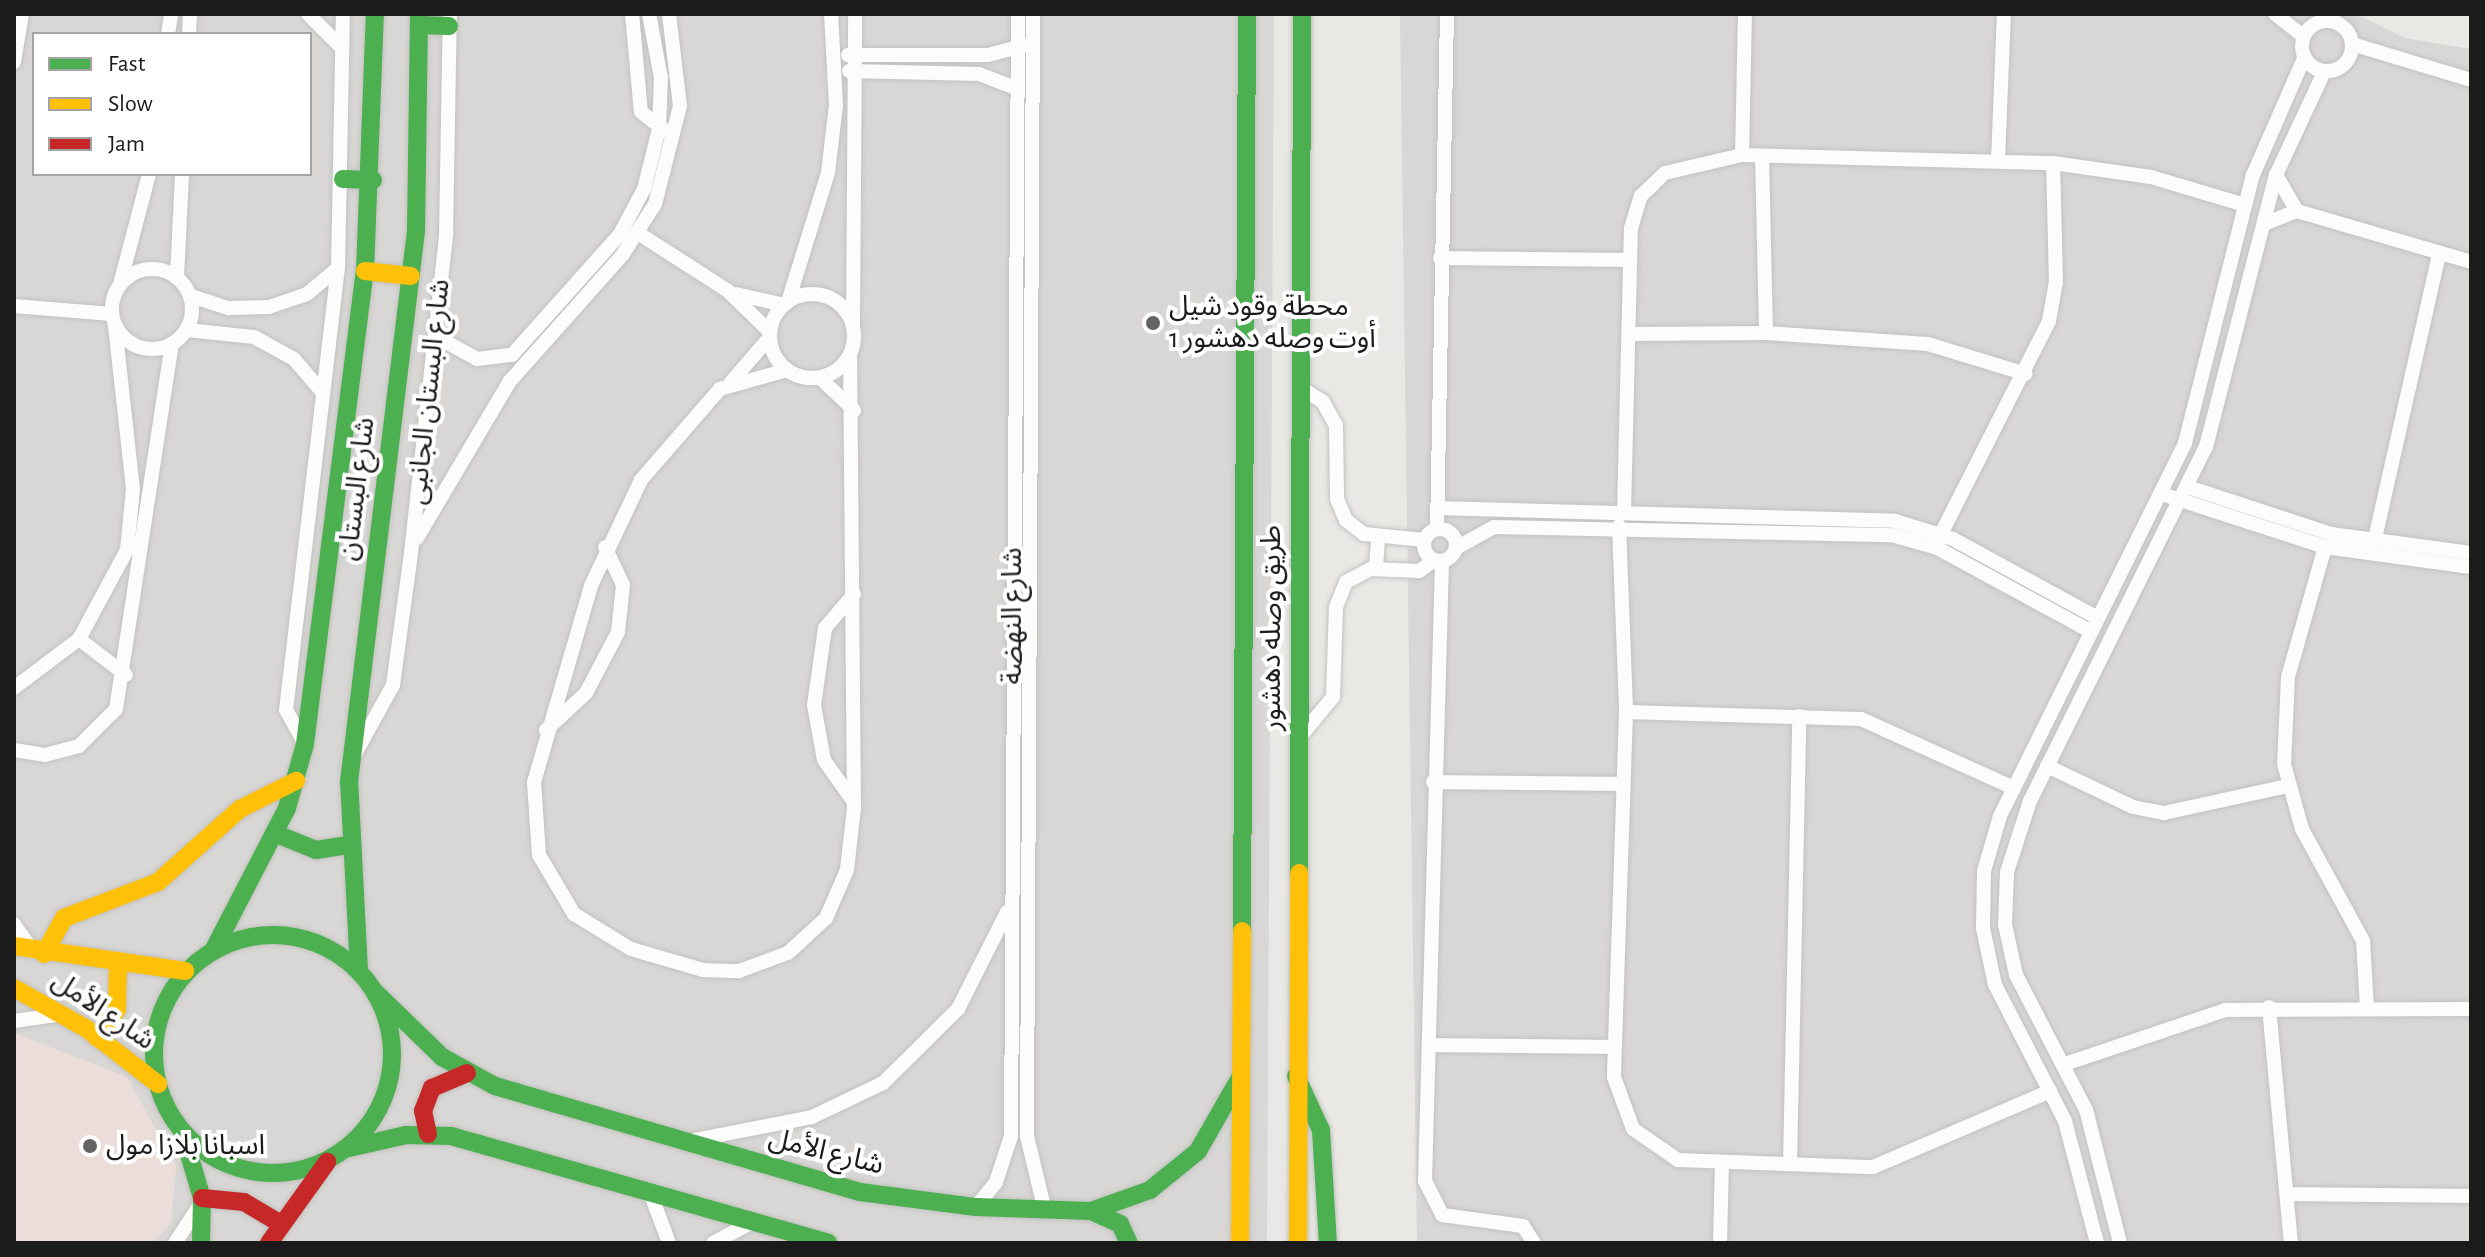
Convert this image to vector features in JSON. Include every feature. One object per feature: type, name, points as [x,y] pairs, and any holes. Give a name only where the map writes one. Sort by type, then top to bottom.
[{"type":"main road","name":"شارع البستان","points":[[214,949],[274,833],[296,781],[305,744],[365,271],[373,180],[375,14]]},
{"type":"main road","name":"طريق وصله دهشور","points":[[1240,1243],[1247,14]]},
{"type":"main road","name":"طريق وصله دهشور","points":[[1298,1243],[1296,1076],[1302,14]]},
{"type":"main road","name":"شارع البستان","points":[[359,970],[348,845],[352,757],[411,276],[419,20]]},
{"type":"main road","points":[[419,20],[450,20]]},
{"type":"main road","points":[[343,179],[373,180]]},
{"type":"main road","points":[[365,271],[411,276]]},
{"type":"main road","points":[[39,953],[64,918],[158,882],[240,809],[296,781]]},
{"type":"main road","points":[[274,833],[316,850],[348,845]]},
{"type":"main road","points":[[169,1110],[197,1146],[239,1168],[285,1173],[329,1160],[345,1149],[382,1105],[391,1077],[393,1049],[376,993],[359,970],[328,947],[290,935],[251,936],[214,949],[185,971],[157,1027],[158,1084],[169,1110],[191,1151],[202,1198],[201,1243]]},
{"type":"main road","name":"شارع الأمل","points":[[14,946],[118,965],[185,971]]},
{"type":"main road","points":[[97,1038],[117,1009],[118,965]]},
{"type":"main road","name":"شارع الأمل","points":[[14,988],[63,1014],[158,1084]]},
{"type":"main road","name":"شارع الأمل","points":[[376,993],[418,1039],[467,1073],[668,1141],[860,1192],[976,1207],[1091,1211],[1175,1173],[1216,1126],[1243,1072]]},
{"type":"main road","points":[[428,1134],[423,1111],[432,1088],[467,1073]]},
{"type":"main road","points":[[1296,1076],[1321,1130],[1328,1243]]},
{"type":"main road","points":[[345,1149],[428,1134],[748,1224],[828,1243]]},
{"type":"main road","points":[[269,1243],[329,1160]]},
{"type":"main road","points":[[202,1198],[244,1202],[281,1224]]},
{"type":"main road","points":[[1091,1211],[1112,1217],[1129,1243]]},
{"type":"street","points":[[182,14],[191,14]]},
{"type":"street","points":[[308,14],[341,47]]},
{"type":"street","points":[[305,744],[286,710],[338,268],[343,179],[343,14]]},
{"type":"street","points":[[632,14],[641,112],[659,129],[678,133]]},
{"type":"street","points":[[437,337],[477,359],[503,359],[521,348],[620,234],[644,189],[659,129],[661,78],[649,14]]},
{"type":"street","points":[[411,553],[450,473],[510,381],[638,233],[662,189],[678,133],[680,72],[669,14]]},
{"type":"street","points":[[831,14],[837,71],[822,206],[786,303],[770,334],[731,382],[660,453],[605,547],[546,730],[533,810],[552,887],[601,934],[684,967],[756,967],[815,931],[842,887],[854,802],[854,410],[850,354],[853,326],[855,14]]},
{"type":"street","name":"شارع النهضة","points":[[976,1207],[996,1182],[1011,1136],[1011,904],[1022,807],[1025,44],[1018,14]]},
{"type":"street","name":"شارع النهضة","points":[[1033,14],[1018,89],[1022,807],[1027,1136],[1045,1211]]},
{"type":"street","points":[[1447,14],[1437,508],[1431,534],[1438,561],[1431,1045],[1425,1181],[1433,1205],[1454,1221],[1523,1226],[1534,1243]]},
{"type":"street","points":[[1742,155],[1745,14]]},
{"type":"street","points":[[1998,161],[2004,14]]},
{"type":"street","points":[[2275,14],[2303,36]]},
{"type":"street","points":[[14,62],[18,15]]},
{"type":"street","name":"شارع البستان الجانبى","points":[[352,757],[393,685],[411,553],[437,337],[450,20]]},
{"type":"street","points":[[2097,1243],[2076,1154],[2050,1091],[2002,1003],[1983,928],[1988,852],[2014,788],[2092,624],[2162,494],[2205,382],[2245,205],[2304,58],[2303,36],[2313,25],[2334,22],[2352,44],[2471,80]]},
{"type":"street","points":[[836,55],[988,55],[1025,44]]},
{"type":"street","points":[[2120,1243],[2098,1144],[2065,1064],[2022,991],[2005,924],[2010,855],[2047,766],[2182,502],[2226,385],[2276,175],[2324,72],[2345,64],[2352,44]]},
{"type":"street","points":[[2304,58],[2324,72]]},
{"type":"street","points":[[837,71],[979,74],[1018,89]]},
{"type":"street","points":[[2050,1091],[1894,1162],[1790,1164],[1678,1160],[1633,1129],[1619,1105],[1613,1047],[1626,712],[1622,519],[1629,334],[1627,260],[1634,211],[1652,183],[1680,166],[1742,155],[2053,163],[2151,177],[2245,205]]},
{"type":"street","points":[[1762,156],[1766,333]]},
{"type":"street","points":[[1941,534],[2026,374],[2053,302],[2053,163]]},
{"type":"street","points":[[2276,175],[2297,211]]},
{"type":"street","points":[[14,688],[79,639],[121,569],[133,510],[114,320],[120,284],[148,176]]},
{"type":"street","points":[[177,277],[182,176]]},
{"type":"street","points":[[2264,224],[2297,211],[2471,262]]},
{"type":"street","points":[[638,233],[728,291],[770,334],[787,370]]},
{"type":"street","points":[[2374,543],[2439,255]]},
{"type":"street","points":[[1440,258],[1627,260]]},
{"type":"street","points":[[120,284],[151,269],[177,277],[191,296],[229,308],[269,307],[307,294],[338,268]]},
{"type":"street","points":[[728,291],[786,303],[809,294],[832,299],[853,326]]},
{"type":"street","points":[[14,750],[62,752],[94,737],[116,709],[126,675],[172,345],[187,330],[191,296]]},
{"type":"street","points":[[14,306],[114,320],[140,348],[172,345]]},
{"type":"street","points":[[187,330],[254,337],[294,359],[323,393]]},
{"type":"street","points":[[1629,334],[1766,333],[1948,347],[2026,374]]},
{"type":"street","points":[[820,378],[850,354]]},
{"type":"street","points":[[731,382],[787,370],[820,378],[854,410]]},
{"type":"street","points":[[1301,388],[1323,402],[1336,425],[1340,510],[1354,528],[1378,537],[1452,533],[1456,548]]},
{"type":"street","points":[[2188,487],[2287,522],[2374,543],[2471,553]]},
{"type":"street","points":[[2162,494],[2325,547],[2471,567]]},
{"type":"street","points":[[1437,508],[1892,535],[1937,548],[2092,624]]},
{"type":"street","points":[[1300,737],[1333,697],[1339,593],[1357,573],[1376,568],[1419,571],[1494,527],[1622,519],[1872,519],[1941,534],[2092,624]]},
{"type":"street","points":[[1376,568],[1378,537]]},
{"type":"street","points":[[546,730],[586,693],[615,640],[623,585],[605,547]]},
{"type":"street","points":[[2325,547],[2284,698],[2288,786],[2302,829],[2363,941],[2367,1008]]},
{"type":"street","points":[[854,594],[825,628],[814,705],[824,760],[854,802]]},
{"type":"street","points":[[79,639],[126,675]]},
{"type":"street","points":[[1626,712],[1799,716],[1873,722],[2014,788]]},
{"type":"street","points":[[1790,1164],[1799,716]]},
{"type":"street","points":[[2047,766],[2133,807],[2164,813],[2288,786]]},
{"type":"street","points":[[1433,782],[1622,784]]},
{"type":"street","points":[[668,1141],[784,1125],[883,1083],[958,1009],[1011,904]]},
{"type":"street","points":[[14,924],[39,953]]},
{"type":"street","points":[[2065,1064],[2196,1016],[2269,1007],[2471,1009]]},
{"type":"street","points":[[2269,1007],[2291,1243]]},
{"type":"street","points":[[14,1021],[63,1014]]},
{"type":"street","points":[[1431,1045],[1613,1047]]},
{"type":"street","points":[[1720,1243],[1722,1163]]},
{"type":"street","points":[[2287,1194],[2471,1196]]},
{"type":"street","points":[[651,1195],[669,1243]]},
{"type":"street","points":[[175,1243],[202,1198]]},
{"type":"street","points":[[713,1243],[748,1224]]},
{"type":"shaded area","points":[[14,14],[1274,14],[1267,1243],[14,1243]]},
{"type":"shaded area","points":[[1400,14],[2356,14],[2405,38],[2471,49],[2471,1243],[1417,1243]]},
{"type":"shaded area","name":"اسبانا بلازا مول","points":[[14,1033],[127,1077],[176,1166],[171,1223],[153,1243],[14,1243]]},
{"type":"traffic: fast","points":[[214,949],[287,808],[305,744],[365,271],[375,14]]},
{"type":"traffic: fast","points":[[359,970],[349,782],[416,231],[419,14]]},
{"type":"traffic: fast","points":[[1242,931],[1247,14]]},
{"type":"traffic: fast","points":[[1299,873],[1302,14]]},
{"type":"traffic: fast","points":[[419,25],[449,26]]},
{"type":"traffic: fast","points":[[343,179],[373,180]]},
{"type":"traffic: fast","points":[[274,833],[316,850],[348,845]]},
{"type":"traffic: fast","points":[[273,935],[296,937],[319,944],[357,970],[383,1008],[390,1031],[392,1054],[390,1077],[383,1100],[357,1138],[319,1164],[296,1171],[273,1173],[250,1171],[227,1164],[189,1138],[163,1100],[156,1077],[154,1054],[156,1031],[163,1008],[189,970],[227,944],[250,937],[273,935]]},
{"type":"traffic: fast","points":[[376,993],[442,1057],[495,1086],[860,1192],[976,1207],[1091,1211],[1150,1190],[1198,1151],[1241,1076]]},
{"type":"traffic: fast","points":[[1296,1076],[1321,1130],[1328,1243]]},
{"type":"traffic: fast","points":[[183,1134],[202,1198],[201,1243]]},
{"type":"traffic: fast","points":[[349,1148],[406,1135],[451,1136],[828,1243]]},
{"type":"traffic: fast","points":[[1091,1211],[1120,1224],[1129,1243]]},
{"type":"traffic: slow","points":[[365,271],[411,276]]},
{"type":"traffic: slow","points":[[44,954],[64,918],[158,882],[240,809],[296,781]]},
{"type":"traffic: slow","points":[[1298,1243],[1299,873]]},
{"type":"traffic: slow","points":[[1240,1243],[1242,931]]},
{"type":"traffic: slow","points":[[14,946],[185,971]]},
{"type":"traffic: slow","points":[[97,1038],[117,1009],[118,965]]},
{"type":"traffic: slow","points":[[14,988],[87,1029],[158,1084]]},
{"type":"traffic: jam","points":[[428,1134],[423,1111],[432,1088],[467,1073]]},
{"type":"traffic: jam","points":[[269,1243],[327,1162]]},
{"type":"traffic: jam","points":[[202,1198],[244,1202],[281,1224]]},
{"type":"place","name":"محطة وقود شيل أوت وصله دهشور 1","points":[[1153,323]]},
{"type":"place","name":"اسبانا بلازا مول","points":[[90,1146]]}]
